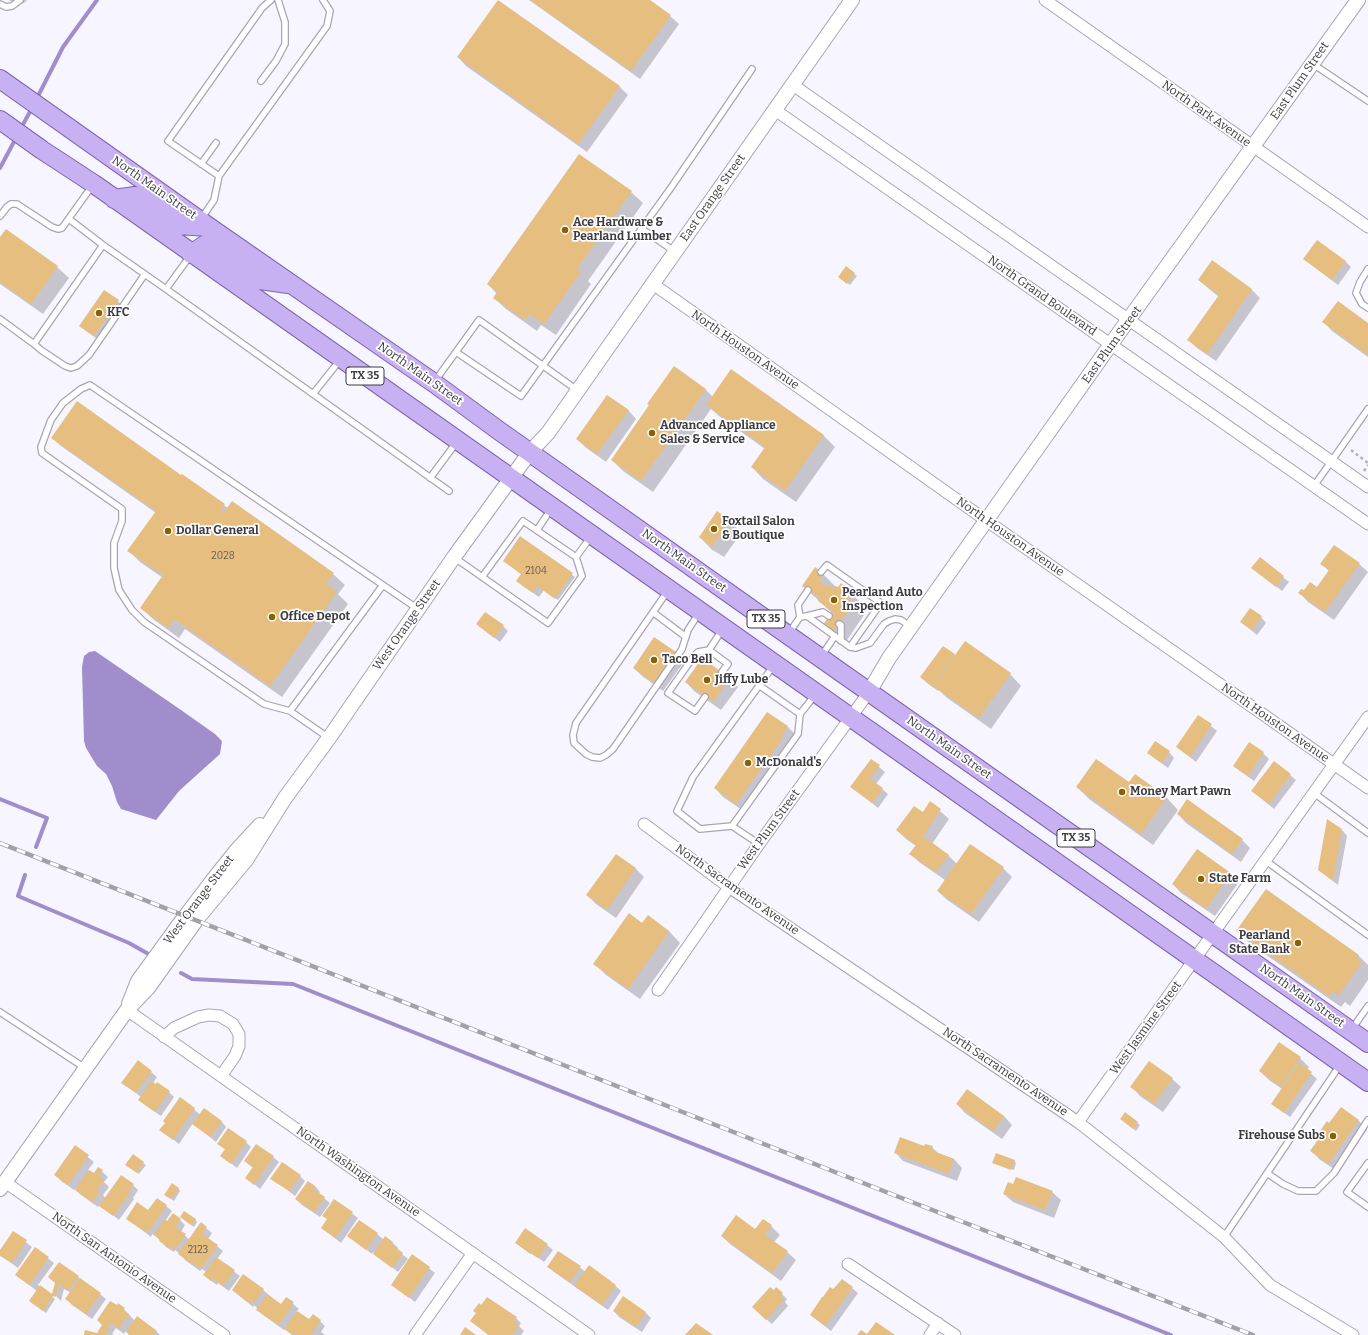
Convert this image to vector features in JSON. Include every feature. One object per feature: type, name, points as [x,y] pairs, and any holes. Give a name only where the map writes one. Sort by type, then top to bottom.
[{"type":"main road","name":"North Main Street","points":[[0,79],[204,224],[434,383],[788,635],[1368,1043]]},
{"type":"main road","name":"TX 35","points":[[2,121],[42,150],[94,184],[1368,1082]]},
{"type":"main road","points":[[114,199],[135,196],[177,225],[204,224]]},
{"type":"main road","points":[[192,254],[206,244],[260,280],[291,284]]},
{"type":"street","name":"East Orange Street","points":[[530,452],[548,433],[852,0]]},
{"type":"street","name":"North Park Avenue","points":[[1045,0],[1368,227]]},
{"type":"street","name":"East Plum Street","points":[[869,692],[889,658],[1111,344],[1358,0]]},
{"type":"street","points":[[793,85],[1368,487]]},
{"type":"street","name":"North Grand Boulevard","points":[[775,110],[1368,524]]},
{"type":"street","name":"North Houston Avenue","points":[[653,284],[987,521],[1368,788]]},
{"type":"street","name":"West Orange Street","points":[[3,1186],[127,1010],[138,981],[236,851],[285,798],[329,738],[454,558],[530,452]]},
{"type":"street","name":"West Plum Street","points":[[658,990],[759,844],[869,692]]},
{"type":"street","name":"West Jasmine Street","points":[[1078,1122],[1368,717]]},
{"type":"street","name":"North Sacramento Avenue","points":[[644,824],[729,887],[1078,1122],[1224,1237],[1270,1285],[1353,1335]]},
{"type":"street","name":"North Washington Avenue","points":[[127,1010],[589,1335]]},
{"type":"street","points":[[164,1036],[174,1028],[198,1016],[220,1016],[233,1024],[239,1034],[238,1046],[235,1056],[221,1076]]},
{"type":"street","name":"North San Antonio Avenue","points":[[3,1186],[224,1335]]},
{"type":"street","points":[[415,1335],[473,1253]]},
{"type":"street","points":[[848,1264],[955,1335]]},
{"type":"street","points":[[930,1335],[938,1324]]},
{"type":"lane","points":[[0,4],[6,7],[12,6],[20,0]]},
{"type":"lane","points":[[219,176],[168,141],[262,8],[271,0]]},
{"type":"lane","points":[[261,81],[276,61],[285,44],[284,22],[278,0]]},
{"type":"lane","points":[[204,224],[214,200],[219,176],[327,26],[330,11],[323,0]]},
{"type":"lane","points":[[1313,64],[1368,101]]},
{"type":"lane","points":[[456,352],[521,396],[642,228],[752,69]]},
{"type":"lane","points":[[201,164],[216,143]]},
{"type":"lane","points":[[0,216],[11,204],[17,204],[52,227],[58,229],[62,228],[94,184]]},
{"type":"lane","points":[[68,219],[449,491]]},
{"type":"lane","points":[[642,228],[675,252]]},
{"type":"lane","points":[[34,344],[103,245]]},
{"type":"lane","points":[[166,290],[192,254]]},
{"type":"lane","points":[[1368,269],[1360,282],[1356,293],[1362,304],[1368,308]]},
{"type":"lane","points":[[0,319],[56,361],[71,368],[77,366],[88,355],[145,274]]},
{"type":"lane","points":[[434,383],[479,320],[577,390]]},
{"type":"lane","points":[[313,394],[340,358]]},
{"type":"lane","points":[[329,738],[290,711],[264,704],[144,622],[132,610],[119,590],[114,568],[114,543],[122,521],[122,509],[42,453],[41,447],[46,430],[51,420],[63,403],[81,389],[90,385],[418,610]]},
{"type":"lane","points":[[1314,486],[1368,409]]},
{"type":"lane","points":[[430,478],[457,441]]},
{"type":"lane","points":[[537,530],[552,507]]},
{"type":"lane","points":[[454,558],[548,623],[582,576],[576,557],[523,521],[482,577]]},
{"type":"lane","points":[[576,557],[592,535]]},
{"type":"lane","points":[[821,572],[826,564],[881,603],[850,647]]},
{"type":"lane","points":[[290,711],[383,585]]},
{"type":"lane","points":[[669,590],[576,723],[573,735],[574,743],[586,754],[592,757],[600,758],[613,749],[682,649],[688,630],[700,611]]},
{"type":"lane","points":[[808,590],[798,605],[804,617],[850,647],[861,647],[870,643],[884,624],[889,620],[901,620],[911,627]]},
{"type":"lane","points":[[788,635],[804,617],[823,612],[829,616]]},
{"type":"lane","points":[[654,613],[686,636]]},
{"type":"lane","points":[[839,624],[841,625],[841,641]]},
{"type":"lane","points":[[705,697],[695,711],[668,693],[694,656],[698,652],[709,650],[724,628]]},
{"type":"lane","points":[[820,657],[834,636]]},
{"type":"lane","points":[[709,650],[728,664],[722,672]]},
{"type":"lane","points":[[759,844],[732,826],[700,830],[676,811],[693,778],[775,664]]},
{"type":"lane","points":[[760,686],[800,714]]},
{"type":"lane","points":[[732,826],[798,734],[800,714],[816,693]]},
{"type":"lane","points":[[1314,793],[1368,833]]},
{"type":"lane","points":[[1266,861],[1368,935]]},
{"type":"lane","points":[[1350,1030],[1368,1006]]},
{"type":"lane","points":[[0,1012],[86,1068]]},
{"type":"lane","points":[[1224,1237],[1341,1063]]},
{"type":"lane","points":[[1267,1173],[1298,1192],[1316,1191],[1334,1173],[1368,1120]]},
{"type":"lane","points":[[1368,1163],[1347,1192],[1368,1207]]},
{"type":"path","points":[[1344,444],[1368,463]]},
{"type":"shaded area","points":[[95,651],[215,734],[222,741],[220,754],[179,791],[156,820],[121,809],[106,774],[97,766],[86,748],[84,741],[82,667],[84,656],[89,652]]},
{"type":"building","points":[[498,0],[620,86],[578,144],[457,57]]},
{"type":"building","points":[[530,0],[650,0],[671,15],[631,71]]},
{"type":"building","name":"Ace Hardware & Pearland Lumber","points":[[579,154],[632,191],[577,269],[581,272],[544,324],[529,314],[525,320],[493,298],[497,292],[487,284]]},
{"type":"building","points":[[6,229],[58,266],[31,304],[0,282],[0,237]]},
{"type":"building","points":[[1317,240],[1346,261],[1332,280],[1303,259]]},
{"type":"building","points":[[1212,260],[1252,289],[1207,354],[1187,340],[1219,295],[1198,280]]},
{"type":"building","points":[[846,266],[855,273],[847,284],[838,277]]},
{"type":"building","name":"KFC","points":[[104,290],[119,300],[94,336],[79,326]]},
{"type":"building","points":[[1338,301],[1368,323],[1368,355],[1322,322]]},
{"type":"building","name":"Advanced Appliance Sales & Service","points":[[674,366],[706,389],[641,481],[611,460],[649,405],[647,404]]},
{"type":"building","points":[[731,369],[824,435],[785,491],[751,467],[765,447],[706,405]]},
{"type":"building","points":[[607,395],[629,410],[597,454],[576,439]]},
{"type":"building","points":[[77,401],[181,475],[182,474],[225,504],[221,510],[224,512],[232,501],[334,573],[326,583],[337,592],[270,686],[174,619],[168,628],[140,608],[163,575],[127,551],[156,511],[51,438]]},
{"type":"building","name":"Foxtail Salon & Boutique","points":[[717,511],[730,520],[712,547],[699,537]]},
{"type":"building","points":[[520,536],[573,573],[555,599],[537,586],[533,593],[516,581],[521,574],[503,561]]},
{"type":"building","points":[[1334,545],[1360,563],[1325,612],[1298,593],[1301,589],[1304,590],[1310,582],[1317,587],[1329,570],[1320,564]]},
{"type":"building","points":[[1260,557],[1284,576],[1276,587],[1251,568]]},
{"type":"building","name":"Pearland Auto Inspection","points":[[815,567],[824,574],[819,581],[827,587],[829,585],[834,589],[841,583],[849,589],[844,596],[854,603],[833,632],[823,625],[832,611],[818,601],[820,598],[802,586]]},
{"type":"building","points":[[1250,608],[1262,616],[1252,630],[1240,622]]},
{"type":"building","points":[[485,612],[504,625],[494,638],[476,624]]},
{"type":"building","name":"Taco Bell","points":[[654,637],[676,652],[654,683],[633,668]]},
{"type":"building","points":[[965,641],[1011,673],[979,718],[933,686]]},
{"type":"building","points":[[943,646],[955,654],[932,686],[920,677]]},
{"type":"building","name":"Jiffy Lube","points":[[702,658],[730,678],[713,702],[685,682]]},
{"type":"building","name":"McDonald's","points":[[767,712],[788,726],[781,737],[783,738],[736,804],[714,788]]},
{"type":"building","points":[[1198,715],[1212,724],[1190,757],[1176,747]]},
{"type":"building","points":[[1155,741],[1170,751],[1162,763],[1147,753]]},
{"type":"building","points":[[1249,742],[1264,752],[1248,776],[1233,766]]},
{"type":"building","points":[[871,759],[880,765],[870,779],[883,788],[872,803],[850,787]]},
{"type":"building","name":"Money Mart Pawn","points":[[1096,759],[1129,782],[1135,774],[1167,797],[1141,834],[1076,787]]},
{"type":"building","points":[[1274,761],[1291,774],[1269,804],[1251,791]]},
{"type":"building","points":[[1187,799],[1243,839],[1232,854],[1177,814]]},
{"type":"building","points":[[930,801],[941,809],[923,836],[949,855],[936,872],[909,854],[916,845],[896,830],[914,806],[923,812]]},
{"type":"building","points":[[1327,819],[1342,829],[1333,881],[1318,870]]},
{"type":"building","points":[[970,844],[1004,867],[971,914],[937,891]]},
{"type":"building","name":"State Farm","points":[[1197,849],[1231,873],[1206,909],[1172,884]]},
{"type":"building","points":[[616,854],[636,868],[607,910],[586,895]]},
{"type":"building","name":"Pearland State Bank","points":[[1266,889],[1359,955],[1356,958],[1362,962],[1339,995],[1333,991],[1329,996],[1236,931]]},
{"type":"building","points":[[629,913],[642,923],[648,915],[669,931],[628,989],[593,964]]},
{"type":"building","points":[[1279,1042],[1301,1057],[1281,1087],[1259,1071]]},
{"type":"building","points":[[138,1060],[152,1071],[136,1093],[121,1083]]},
{"type":"building","points":[[1149,1061],[1173,1078],[1154,1104],[1130,1087]]},
{"type":"building","points":[[1299,1063],[1312,1072],[1284,1113],[1271,1104]]},
{"type":"building","points":[[151,1081],[156,1084],[157,1082],[170,1091],[155,1112],[138,1100]]},
{"type":"building","points":[[967,1089],[1004,1116],[993,1131],[956,1104]]},
{"type":"building","points":[[180,1097],[195,1108],[173,1140],[159,1130],[165,1123],[163,1121]]},
{"type":"building","name":"Firehouse Subs","points":[[1341,1107],[1359,1120],[1328,1164],[1310,1151],[1320,1137],[1317,1135],[1327,1121],[1329,1123]]},
{"type":"building","points":[[204,1108],[222,1121],[210,1137],[192,1124]]},
{"type":"building","points":[[1125,1112],[1138,1122],[1133,1129],[1120,1119]]},
{"type":"building","points":[[228,1128],[247,1141],[231,1164],[220,1156],[225,1149],[217,1144]]},
{"type":"building","points":[[900,1137],[924,1146],[925,1144],[933,1146],[931,1150],[954,1159],[949,1174],[894,1153]]},
{"type":"building","points":[[256,1144],[274,1156],[254,1185],[245,1178],[253,1167],[244,1161]]},
{"type":"building","points":[[75,1145],[89,1155],[68,1185],[54,1175]]},
{"type":"building","points":[[996,1153],[1015,1160],[1011,1170],[992,1163]]},
{"type":"building","points":[[133,1154],[144,1162],[137,1173],[125,1165]]},
{"type":"building","points":[[282,1162],[301,1175],[289,1191],[270,1179]]},
{"type":"building","points":[[98,1167],[103,1170],[99,1176],[104,1180],[97,1190],[100,1192],[92,1202],[75,1190],[89,1170],[94,1173]]},
{"type":"building","points":[[121,1175],[134,1184],[128,1192],[130,1193],[113,1216],[99,1206]]},
{"type":"building","points":[[1016,1177],[1053,1191],[1045,1210],[1003,1194],[1008,1182],[1013,1184]]},
{"type":"building","points":[[308,1181],[315,1186],[313,1189],[325,1197],[314,1212],[295,1199]]},
{"type":"building","points":[[172,1183],[179,1188],[171,1199],[164,1195]]},
{"type":"building","points":[[157,1198],[167,1205],[149,1231],[146,1230],[145,1232],[126,1219],[137,1202],[148,1210]]},
{"type":"building","points":[[334,1199],[353,1212],[335,1238],[321,1228],[327,1219],[322,1216]]},
{"type":"building","points":[[184,1211],[196,1219],[191,1225],[180,1217]]},
{"type":"building","points":[[173,1213],[181,1219],[175,1227],[186,1234],[175,1250],[159,1241],[160,1240],[154,1235],[165,1219],[167,1221]]},
{"type":"building","points":[[736,1215],[755,1229],[763,1219],[772,1225],[765,1235],[788,1251],[772,1273],[721,1236]]},
{"type":"building","points":[[359,1220],[378,1233],[366,1250],[347,1236]]},
{"type":"building","points":[[201,1222],[207,1227],[202,1234],[218,1245],[202,1268],[196,1265],[195,1266],[178,1254]]},
{"type":"building","points":[[525,1228],[548,1244],[538,1258],[515,1243]]},
{"type":"building","points":[[13,1231],[27,1240],[12,1263],[0,1256],[0,1250]]},
{"type":"building","points":[[385,1236],[393,1242],[391,1244],[403,1253],[392,1268],[373,1254]]},
{"type":"building","points":[[35,1247],[49,1257],[29,1285],[15,1275]]},
{"type":"building","points":[[558,1251],[581,1266],[570,1282],[547,1267]]},
{"type":"building","points":[[412,1254],[430,1267],[409,1298],[391,1285]]},
{"type":"building","points":[[216,1257],[235,1270],[223,1286],[212,1278],[211,1281],[203,1275]]},
{"type":"building","points":[[59,1262],[79,1276],[68,1291],[59,1284],[56,1296],[53,1296],[43,1311],[29,1301],[40,1285],[52,1294],[55,1283],[48,1277]]},
{"type":"building","points":[[589,1265],[616,1285],[602,1305],[574,1286]]},
{"type":"building","points":[[243,1274],[264,1289],[253,1304],[248,1301],[247,1302],[232,1290]]},
{"type":"building","points":[[80,1278],[101,1293],[86,1314],[65,1299]]},
{"type":"building","points":[[842,1279],[853,1287],[825,1326],[810,1315],[830,1287],[833,1289]]},
{"type":"building","points":[[770,1287],[774,1290],[776,1287],[783,1293],[780,1296],[784,1300],[766,1320],[752,1307]]},
{"type":"building","points":[[267,1294],[281,1304],[286,1297],[294,1302],[279,1325],[256,1310]]},
{"type":"building","points":[[623,1296],[646,1312],[636,1327],[613,1311]]},
{"type":"building","points":[[487,1297],[517,1317],[514,1321],[519,1325],[512,1335],[489,1335],[470,1321],[476,1313],[473,1311],[479,1303],[481,1305]]},
{"type":"building","points":[[110,1301],[117,1305],[118,1303],[125,1308],[123,1310],[129,1314],[119,1329],[111,1323],[107,1328],[109,1329],[106,1335],[84,1335],[85,1330],[97,1333],[102,1325],[97,1320]]},
{"type":"building","points":[[297,1311],[309,1319],[313,1314],[321,1320],[311,1335],[296,1335],[294,1333],[293,1335],[284,1329]]},
{"type":"building","points":[[137,1316],[157,1331],[153,1335],[128,1335],[129,1334],[126,1332]]},
{"type":"building","points":[[876,1322],[895,1335],[857,1335],[861,1330],[867,1334]]},
{"type":"building","points":[[696,1323],[713,1335],[685,1335]]},
{"type":"building","points":[[465,1327],[476,1335],[460,1335]]},
{"type":"waterway","points":[[36,100],[63,47],[97,0]]},
{"type":"waterway","points":[[20,130],[32,108]]},
{"type":"waterway","points":[[0,168],[16,138]]},
{"type":"waterway","points":[[0,799],[47,818],[36,847]]},
{"type":"waterway","points":[[25,875],[18,896],[129,943],[152,956]]},
{"type":"waterway","points":[[181,973],[192,979],[293,984],[1171,1335]]},
{"type":"railway","points":[[0,843],[1253,1335]]},
{"type":"place","name":"Ace Hardware & Pearland Lumber","points":[[565,230]]},
{"type":"place","name":"KFC","points":[[99,313]]},
{"type":"place","name":"Advanced Appliance Sales & Service","points":[[652,433]]},
{"type":"place","name":"Foxtail Salon & Boutique","points":[[714,529]]},
{"type":"place","name":"Dollar General","points":[[168,531]]},
{"type":"place","name":"Pearland Auto Inspection","points":[[834,600]]},
{"type":"place","name":"Office Depot","points":[[272,617]]},
{"type":"place","name":"Taco Bell","points":[[654,660]]},
{"type":"place","name":"Jiffy Lube","points":[[707,680]]},
{"type":"place","name":"McDonald's","points":[[748,763]]},
{"type":"place","name":"Money Mart Pawn","points":[[1122,792]]},
{"type":"place","name":"State Farm","points":[[1201,879]]},
{"type":"place","name":"Pearland State Bank","points":[[1298,943]]},
{"type":"place","name":"Firehouse Subs","points":[[1333,1136]]}]
